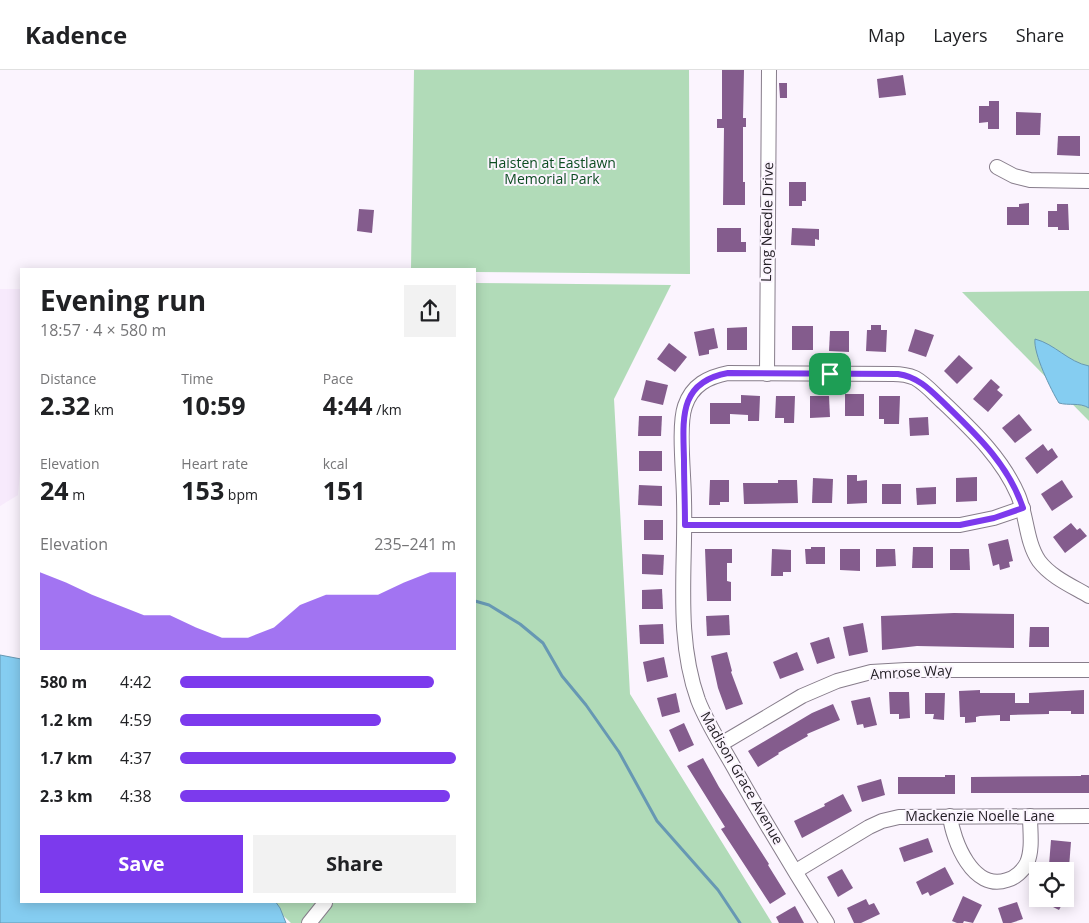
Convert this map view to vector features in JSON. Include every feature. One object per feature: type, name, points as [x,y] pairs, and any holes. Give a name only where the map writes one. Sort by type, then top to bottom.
[{"type":"street","name":"Long Needle Drive","points":[[767,374],[769,70]]},
{"type":"street","points":[[997,167],[1014,176],[1030,180],[1089,181]]},
{"type":"street","name":"Madison Grace Avenue","points":[[827,923],[721,744],[699,701],[686,656],[684,620],[683,415],[688,398],[699,384],[717,375],[728,373],[898,374],[914,378],[927,387],[985,443],[1007,474],[1019,496],[1034,551],[1042,564],[1055,576],[1089,596]]},
{"type":"street","points":[[685,525],[960,525],[994,518],[1023,508]]},
{"type":"street","name":"Amrose Way","points":[[721,744],[802,696],[836,681],[871,672],[906,670],[1089,670]]},
{"type":"street","points":[[950,816],[954,839],[970,867],[975,873],[985,879],[998,882],[1006,881],[1017,875],[1027,863],[1030,850],[1030,816]]},
{"type":"street","name":"Mackenzie Noelle Lane","points":[[796,872],[882,821],[899,817],[1089,816]]},
{"type":"street","points":[[309,923],[326,903]]},
{"type":"shaded area","points":[[0,289],[20,289],[20,472],[18,495],[0,506]]},
{"type":"green space","name":"Haisten at Eastlawn Memorial Park","points":[[414,70],[689,70],[690,274],[476,272],[476,268],[411,268]]},
{"type":"green space","points":[[476,283],[671,285],[614,399],[630,694],[772,923],[291,923],[270,903],[476,903]]},
{"type":"green space","points":[[1089,291],[1089,421],[962,292]]},
{"type":"water","points":[[1035,339],[1042,341],[1081,364],[1089,366],[1089,408],[1082,405],[1059,403],[1047,381],[1037,353]]},
{"type":"water","points":[[0,655],[20,659],[20,903],[276,903],[286,923],[0,923]]},
{"type":"building","points":[[722,70],[744,70],[743,118],[746,118],[746,127],[743,127],[743,182],[745,182],[745,205],[723,205],[724,128],[717,128],[717,119],[722,119]]},
{"type":"building","points":[[903,75],[906,95],[879,98],[877,79]]},
{"type":"building","points":[[779,83],[787,83],[787,98],[780,98]]},
{"type":"building","points":[[989,101],[999,101],[999,129],[988,129],[988,122],[979,123],[979,106],[989,106]]},
{"type":"building","points":[[1016,112],[1041,113],[1040,135],[1016,135]]},
{"type":"building","points":[[1058,136],[1080,136],[1080,156],[1057,155]]},
{"type":"building","points":[[789,182],[806,182],[806,201],[802,201],[802,206],[789,206]]},
{"type":"building","points":[[1029,203],[1029,225],[1007,225],[1007,207],[1019,207],[1019,204]]},
{"type":"building","points":[[1057,204],[1068,204],[1069,230],[1058,230],[1058,227],[1048,227],[1048,211],[1057,211]]},
{"type":"building","points":[[359,209],[374,210],[372,233],[357,231]]},
{"type":"building","points":[[717,228],[741,228],[741,242],[746,242],[746,252],[717,252]]},
{"type":"building","points":[[792,228],[819,229],[819,240],[815,239],[815,246],[791,245]]},
{"type":"building","points":[[871,325],[881,325],[881,330],[887,330],[886,352],[866,351],[867,330],[871,330]]},
{"type":"building","points":[[792,326],[813,326],[813,350],[792,350]]},
{"type":"building","points":[[747,327],[747,350],[727,350],[727,328]]},
{"type":"building","points":[[714,328],[718,348],[709,350],[709,354],[699,356],[694,332]]},
{"type":"building","points":[[915,329],[934,335],[926,357],[908,351]]},
{"type":"building","points":[[830,331],[849,331],[849,352],[829,351]]},
{"type":"building","points":[[669,343],[687,357],[675,372],[657,359]]},
{"type":"building","points":[[959,355],[973,368],[957,384],[944,371]]},
{"type":"building","points":[[991,379],[1000,387],[997,390],[1003,395],[988,412],[973,399]]},
{"type":"building","points":[[646,380],[668,385],[663,405],[641,400]]},
{"type":"building","points":[[845,394],[864,394],[864,416],[845,416]]},
{"type":"building","points":[[741,395],[760,396],[759,421],[748,421],[748,415],[730,414],[730,424],[710,424],[710,403],[741,403]]},
{"type":"building","points":[[776,396],[795,396],[794,423],[784,423],[784,418],[775,418]]},
{"type":"building","points":[[810,396],[829,396],[830,417],[810,418]]},
{"type":"building","points":[[879,396],[900,396],[899,424],[884,424],[884,419],[879,419]]},
{"type":"building","points":[[1019,414],[1032,430],[1015,443],[1002,428]]},
{"type":"building","points":[[639,416],[662,416],[661,436],[638,436]]},
{"type":"building","points":[[928,417],[929,435],[910,436],[909,418]]},
{"type":"building","points":[[1043,444],[1048,451],[1052,448],[1058,457],[1037,474],[1025,458]]},
{"type":"building","points":[[639,451],[662,451],[662,471],[639,471]]},
{"type":"building","points":[[847,475],[857,475],[857,481],[867,480],[867,503],[847,504]]},
{"type":"building","points":[[977,477],[977,501],[956,502],[956,478]]},
{"type":"building","points":[[813,478],[833,479],[832,503],[812,503]]},
{"type":"building","points":[[710,480],[729,480],[729,502],[720,502],[720,505],[709,505]]},
{"type":"building","points":[[778,480],[797,480],[798,503],[744,504],[743,483],[778,483]]},
{"type":"building","points":[[1062,480],[1073,497],[1052,511],[1041,494]]},
{"type":"building","points":[[882,484],[901,484],[901,504],[882,504]]},
{"type":"building","points":[[639,485],[662,486],[662,506],[638,505]]},
{"type":"building","points":[[936,487],[936,504],[917,505],[916,488]]},
{"type":"building","points":[[644,520],[663,520],[663,540],[644,540]]},
{"type":"building","points":[[1071,523],[1077,530],[1080,528],[1087,536],[1065,553],[1053,537]]},
{"type":"building","points":[[1008,539],[1013,561],[1009,562],[1010,567],[1000,570],[999,564],[993,566],[988,544]]},
{"type":"building","points":[[811,547],[825,547],[825,564],[806,564],[805,549],[811,549]]},
{"type":"building","points":[[913,547],[933,547],[933,568],[912,568]]},
{"type":"building","points":[[705,549],[732,549],[732,563],[727,563],[727,581],[731,582],[731,601],[707,601]]},
{"type":"building","points":[[772,549],[791,550],[791,572],[783,572],[783,576],[771,576]]},
{"type":"building","points":[[840,549],[860,549],[860,571],[840,570]]},
{"type":"building","points":[[876,549],[895,549],[896,566],[876,567]]},
{"type":"building","points":[[950,549],[969,549],[970,570],[950,570]]},
{"type":"building","points":[[642,554],[664,555],[663,575],[642,574]]},
{"type":"building","points":[[662,589],[663,609],[642,609],[642,590]]},
{"type":"building","points":[[954,613],[1014,614],[1014,648],[917,646],[882,650],[881,616]]},
{"type":"building","points":[[729,615],[730,635],[707,636],[706,616]]},
{"type":"building","points":[[863,623],[868,652],[849,656],[843,627]]},
{"type":"building","points":[[663,624],[664,644],[640,644],[639,625]]},
{"type":"building","points":[[1030,627],[1049,627],[1049,647],[1029,647]]},
{"type":"building","points":[[829,637],[835,658],[817,664],[810,643]]},
{"type":"building","points":[[727,652],[731,672],[743,704],[726,710],[718,688],[711,656]]},
{"type":"building","points":[[797,652],[804,670],[780,679],[773,662]]},
{"type":"building","points":[[664,657],[668,677],[647,682],[643,662]]},
{"type":"building","points":[[980,690],[980,693],[1015,693],[1015,703],[1029,703],[1029,693],[1084,690],[1084,714],[1071,714],[1071,711],[1049,711],[1049,714],[1010,715],[1010,721],[1000,721],[1000,715],[980,716],[976,717],[976,722],[965,723],[965,717],[960,717],[959,691]]},
{"type":"building","points":[[889,692],[909,692],[910,718],[899,719],[899,714],[890,714]]},
{"type":"building","points":[[676,693],[680,712],[662,717],[657,698]]},
{"type":"building","points":[[925,693],[945,693],[944,720],[933,719],[934,714],[925,714]]},
{"type":"building","points":[[870,697],[877,725],[864,728],[863,724],[857,725],[851,701]]},
{"type":"building","points":[[833,704],[840,720],[807,734],[808,736],[758,767],[748,751],[812,713]]},
{"type":"building","points":[[684,723],[694,745],[679,752],[669,730]]},
{"type":"building","points":[[703,758],[786,894],[770,904],[721,829],[725,827],[687,766]]},
{"type":"building","points":[[945,775],[955,775],[955,794],[898,794],[898,777],[945,777]]},
{"type":"building","points":[[1089,775],[1089,793],[971,793],[971,777]]},
{"type":"building","points":[[881,779],[885,795],[862,802],[857,786]]},
{"type":"building","points":[[843,794],[852,811],[802,838],[794,821],[825,806],[824,804]]},
{"type":"building","points":[[928,838],[933,852],[904,862],[899,848]]},
{"type":"building","points":[[1051,840],[1071,842],[1069,862],[1049,862]]},
{"type":"building","points":[[945,867],[954,884],[930,896],[928,892],[922,895],[916,882]]},
{"type":"building","points":[[842,869],[853,888],[838,897],[827,877]]},
{"type":"building","points":[[963,896],[982,905],[973,923],[964,921],[963,923],[957,923],[952,921]]},
{"type":"building","points":[[866,899],[869,905],[874,903],[880,914],[861,923],[854,923],[847,908]]},
{"type":"building","points":[[1017,902],[1023,919],[1011,923],[1003,923],[998,908]]},
{"type":"building","points":[[795,906],[804,923],[779,923],[776,917]]},
{"type":"waterway","points":[[476,601],[489,605],[520,624],[543,643],[562,676],[586,705],[619,752],[657,821],[718,890],[740,923]]},
{"type":"route","points":[[728,373],[830,374],[898,374],[920,381],[985,443],[995,455],[1019,496],[1023,508],[994,518],[967,524],[942,526],[685,525],[683,415],[688,398],[699,384],[717,375],[728,373]]}]
